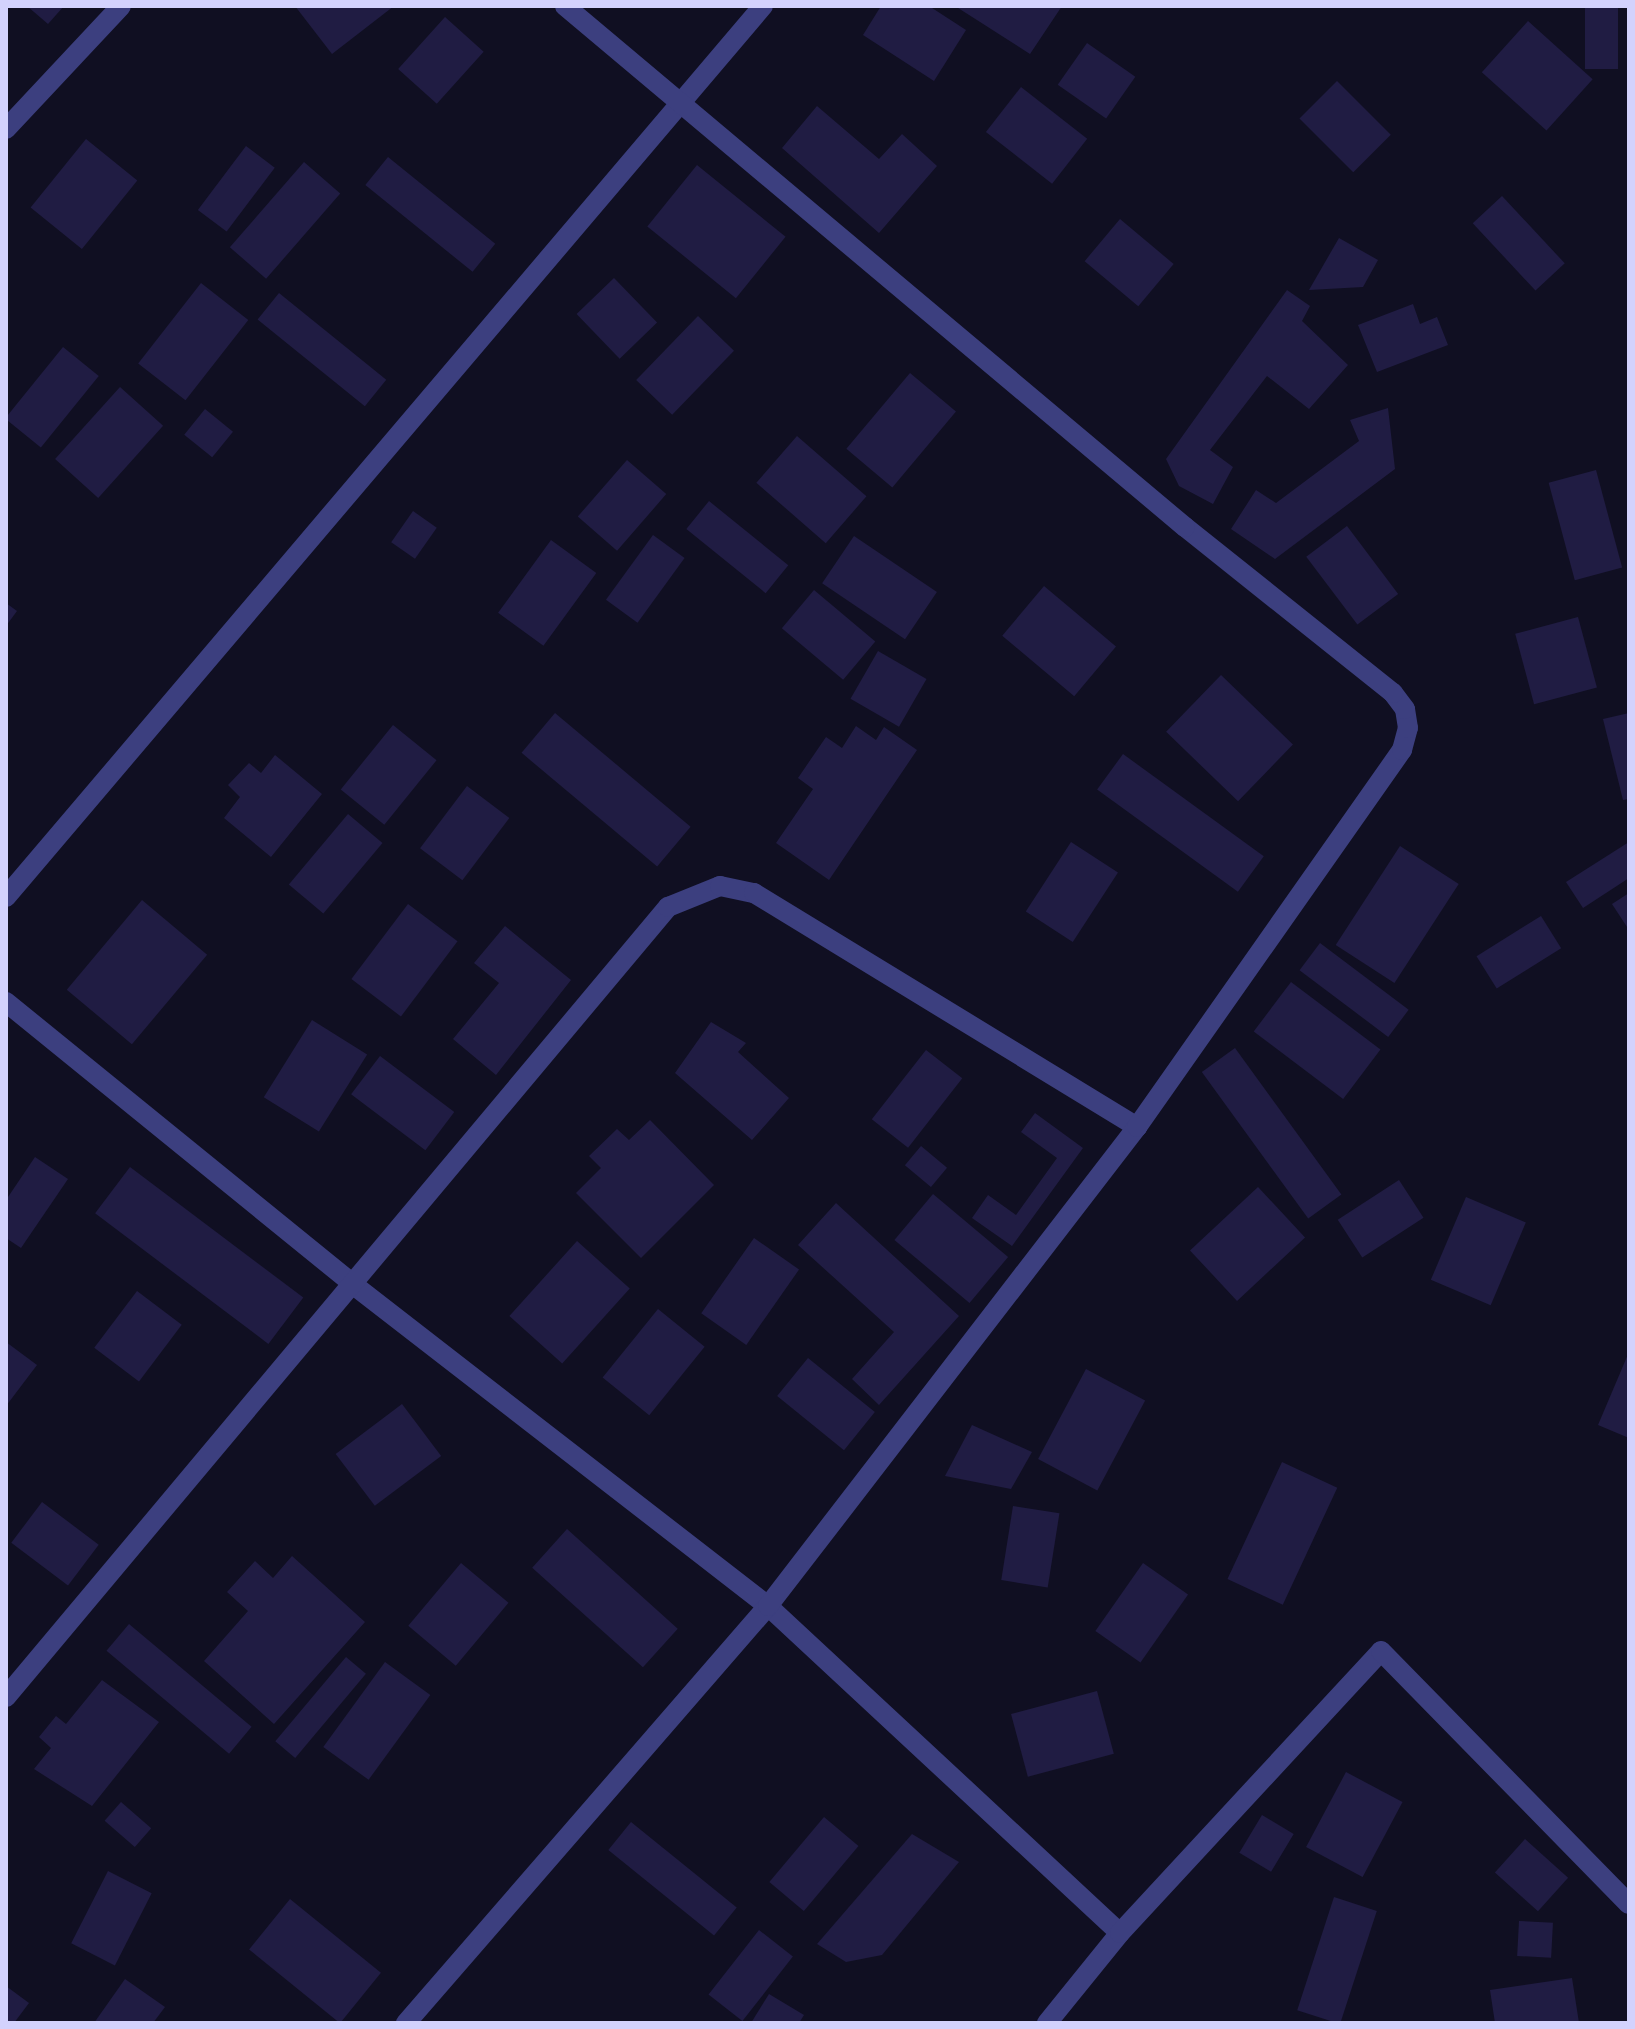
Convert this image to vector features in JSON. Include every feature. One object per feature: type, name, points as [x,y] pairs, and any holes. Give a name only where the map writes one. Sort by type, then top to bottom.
[{"type":"street","points":[[6,129],[121,6]]},
{"type":"street","points":[[406,2023],[768,1606],[1137,1127],[1402,750],[1408,728],[1405,709],[1393,693],[1185,527],[565,6]]},
{"type":"street","points":[[6,897],[763,6]]},
{"type":"street","points":[[6,1697],[355,1286],[668,907],[720,886],[754,893],[1137,1127]]},
{"type":"street","points":[[6,1002],[355,1286],[768,1606],[1120,1933]]},
{"type":"street","points":[[1047,2023],[1120,1933],[1381,1651],[1629,1904]]},
{"type":"building","points":[[27,6],[64,6],[48,24]]},
{"type":"building","points":[[295,6],[394,6],[332,54]]},
{"type":"building","points":[[881,6],[929,6],[966,30],[934,81],[863,35]]},
{"type":"building","points":[[955,6],[1062,6],[1030,54]]},
{"type":"building","points":[[1585,6],[1618,6],[1618,69],[1585,69]]},
{"type":"building","points":[[445,17],[484,52],[437,104],[398,69]]},
{"type":"building","points":[[1528,21],[1593,79],[1546,130],[1482,72]]},
{"type":"building","points":[[1087,43],[1135,77],[1106,119],[1058,85]]},
{"type":"building","points":[[1337,81],[1391,135],[1353,172],[1300,118]]},
{"type":"building","points":[[1021,87],[1087,139],[1052,184],[986,132]]},
{"type":"building","points":[[817,106],[879,159],[902,134],[937,166],[879,233],[782,148]]},
{"type":"building","points":[[86,139],[137,181],[82,249],[31,207]]},
{"type":"building","points":[[246,146],[275,168],[227,232],[198,210]]},
{"type":"building","points":[[388,157],[495,244],[473,272],[365,185]]},
{"type":"building","points":[[304,162],[340,193],[266,279],[230,247]]},
{"type":"building","points":[[697,165],[786,237],[736,298],[647,226]]},
{"type":"building","points":[[1502,196],[1565,263],[1535,291],[1473,223]]},
{"type":"building","points":[[1120,219],[1174,264],[1138,306],[1085,261]]},
{"type":"building","points":[[1339,238],[1378,260],[1363,287],[1309,290]]},
{"type":"building","points":[[614,278],[657,323],[620,359],[577,314]]},
{"type":"building","points":[[201,283],[248,320],[185,400],[138,363]]},
{"type":"building","points":[[1287,290],[1310,306],[1302,321],[1348,365],[1309,409],[1267,376],[1210,450],[1233,467],[1213,504],[1179,486],[1166,459]]},
{"type":"building","points":[[279,293],[386,380],[365,406],[258,319]]},
{"type":"building","points":[[1413,304],[1420,324],[1437,317],[1448,345],[1377,372],[1358,325]]},
{"type":"building","points":[[698,316],[734,351],[672,415],[636,380]]},
{"type":"building","points":[[63,347],[99,376],[41,447],[6,417]]},
{"type":"building","points":[[910,373],[956,412],[892,487],[846,449]]},
{"type":"building","points":[[120,387],[163,426],[98,498],[55,459]]},
{"type":"building","points":[[1388,408],[1395,469],[1275,559],[1231,529],[1256,490],[1276,503],[1359,441],[1350,420]]},
{"type":"building","points":[[205,409],[233,432],[212,457],[184,435]]},
{"type":"building","points":[[797,436],[866,496],[826,543],[756,483]]},
{"type":"building","points":[[627,460],[666,494],[617,551],[578,517]]},
{"type":"building","points":[[1596,470],[1622,568],[1575,580],[1549,483]]},
{"type":"building","points":[[709,501],[788,565],[766,593],[686,529]]},
{"type":"building","points":[[413,511],[437,528],[415,559],[391,542]]},
{"type":"building","points":[[1347,526],[1398,594],[1357,625],[1306,557]]},
{"type":"building","points":[[653,535],[685,558],[638,623],[606,600]]},
{"type":"building","points":[[854,536],[937,592],[905,639],[822,583]]},
{"type":"building","points":[[551,540],[596,573],[543,646],[498,613]]},
{"type":"building","points":[[1044,586],[1116,646],[1074,696],[1002,636]]},
{"type":"building","points":[[814,590],[875,641],[843,680],[782,628]]},
{"type":"building","points":[[6,603],[17,611],[6,626]]},
{"type":"building","points":[[1578,617],[1597,688],[1534,704],[1515,634]]},
{"type":"building","points":[[878,651],[926,679],[899,727],[850,699]]},
{"type":"building","points":[[1221,675],[1293,744],[1238,801],[1166,732]]},
{"type":"building","points":[[555,713],[691,827],[657,867],[522,753]]},
{"type":"building","points":[[1629,713],[1629,799],[1623,800],[1603,719]]},
{"type":"building","points":[[393,725],[437,760],[384,825],[341,790]]},
{"type":"building","points":[[856,726],[876,740],[884,727],[917,750],[829,880],[776,843],[813,789],[798,778],[826,737],[842,748]]},
{"type":"building","points":[[1123,754],[1264,856],[1238,892],[1097,790]]},
{"type":"building","points":[[275,755],[322,794],[271,857],[224,818],[240,797],[228,785],[249,763],[261,773]]},
{"type":"building","points":[[467,786],[509,818],[462,880],[420,848]]},
{"type":"building","points":[[348,814],[382,843],[323,913],[289,884]]},
{"type":"building","points":[[1071,842],[1118,872],[1073,942],[1026,912]]},
{"type":"building","points":[[1629,842],[1629,878],[1583,908],[1566,882]]},
{"type":"building","points":[[1400,846],[1459,884],[1394,983],[1336,945]]},
{"type":"building","points":[[1629,893],[1629,930],[1612,904]]},
{"type":"building","points":[[142,900],[207,955],[132,1044],[67,990]]},
{"type":"building","points":[[408,904],[458,941],[401,1016],[351,979]]},
{"type":"building","points":[[1541,916],[1561,948],[1497,988],[1477,956]]},
{"type":"building","points":[[505,926],[571,980],[496,1075],[453,1039],[499,983],[474,963]]},
{"type":"building","points":[[1320,943],[1409,1010],[1388,1037],[1300,970]]},
{"type":"building","points":[[1291,982],[1380,1049],[1343,1099],[1254,1032]]},
{"type":"building","points":[[312,1020],[367,1054],[319,1132],[264,1097]]},
{"type":"building","points":[[711,1022],[746,1043],[738,1052],[789,1098],[752,1140],[675,1073]]},
{"type":"building","points":[[1235,1048],[1341,1194],[1308,1219],[1202,1072]]},
{"type":"building","points":[[926,1050],[962,1078],[908,1148],[872,1119]]},
{"type":"building","points":[[380,1056],[454,1112],[425,1150],[351,1094]]},
{"type":"building","points":[[1035,1113],[1083,1148],[1012,1246],[972,1218],[988,1195],[1016,1215],[1057,1158],[1021,1132]]},
{"type":"building","points":[[650,1120],[714,1185],[641,1258],[576,1193],[601,1168],[589,1156],[617,1129],[629,1140]]},
{"type":"building","points":[[921,1146],[947,1168],[931,1187],[905,1165]]},
{"type":"building","points":[[35,1157],[68,1179],[21,1248],[6,1238],[6,1200]]},
{"type":"building","points":[[130,1167],[303,1298],[268,1344],[95,1213]]},
{"type":"building","points":[[1399,1180],[1424,1218],[1362,1257],[1338,1220]]},
{"type":"building","points":[[1258,1187],[1305,1237],[1237,1301],[1190,1250]]},
{"type":"building","points":[[933,1194],[1008,1257],[970,1303],[894,1240]]},
{"type":"building","points":[[1466,1197],[1526,1222],[1491,1305],[1431,1280]]},
{"type":"building","points":[[836,1203],[959,1316],[879,1405],[852,1379],[894,1332],[798,1245]]},
{"type":"building","points":[[754,1238],[799,1270],[746,1345],[701,1313]]},
{"type":"building","points":[[577,1241],[630,1289],[562,1364],[509,1316]]},
{"type":"building","points":[[137,1291],[182,1325],[139,1381],[94,1348]]},
{"type":"building","points":[[658,1309],[705,1347],[649,1415],[603,1377]]},
{"type":"building","points":[[6,1342],[37,1365],[6,1406]]},
{"type":"building","points":[[1629,1352],[1629,1438],[1598,1425]]},
{"type":"building","points":[[808,1358],[875,1412],[844,1450],[777,1396]]},
{"type":"building","points":[[1086,1369],[1145,1400],[1097,1491],[1038,1459]]},
{"type":"building","points":[[402,1404],[441,1456],[375,1506],[336,1454]]},
{"type":"building","points":[[972,1425],[1032,1452],[1011,1489],[945,1476]]},
{"type":"building","points":[[1282,1462],[1337,1488],[1283,1605],[1227,1579]]},
{"type":"building","points":[[42,1502],[99,1545],[68,1585],[11,1543]]},
{"type":"building","points":[[1013,1506],[1059,1513],[1048,1587],[1001,1580]]},
{"type":"building","points":[[567,1529],[678,1629],[643,1667],[532,1568]]},
{"type":"building","points":[[292,1556],[365,1622],[274,1724],[204,1661],[248,1611],[227,1592],[255,1561],[273,1578]]},
{"type":"building","points":[[461,1563],[508,1603],[456,1666],[408,1626]]},
{"type":"building","points":[[1143,1563],[1188,1595],[1140,1663],[1095,1631]]},
{"type":"building","points":[[129,1624],[252,1727],[229,1754],[107,1651]]},
{"type":"building","points":[[346,1657],[366,1674],[295,1758],[275,1741]]},
{"type":"building","points":[[385,1662],[430,1695],[369,1780],[323,1747]]},
{"type":"building","points":[[102,1680],[159,1722],[92,1806],[34,1769],[51,1748],[39,1737],[56,1716],[66,1724]]},
{"type":"building","points":[[1097,1691],[1114,1754],[1028,1777],[1011,1714]]},
{"type":"building","points":[[1346,1772],[1403,1802],[1363,1877],[1306,1847]]},
{"type":"building","points":[[121,1802],[151,1828],[135,1847],[105,1821]]},
{"type":"building","points":[[1262,1815],[1294,1834],[1271,1872],[1239,1853]]},
{"type":"building","points":[[824,1817],[858,1846],[804,1911],[769,1882]]},
{"type":"building","points":[[631,1822],[737,1908],[714,1936],[608,1850]]},
{"type":"building","points":[[912,1834],[959,1862],[882,1955],[846,1962],[817,1944]]},
{"type":"building","points":[[1525,1839],[1568,1878],[1538,1911],[1495,1872]]},
{"type":"building","points":[[108,1871],[152,1893],[115,1965],[71,1943]]},
{"type":"building","points":[[1334,1897],[1377,1911],[1340,2023],[1297,2010]]},
{"type":"building","points":[[290,1899],[381,1973],[340,2023],[249,1950]]},
{"type":"building","points":[[1519,1921],[1553,1923],[1551,1958],[1517,1956]]},
{"type":"building","points":[[759,1930],[793,1956],[742,2021],[709,1995]]},
{"type":"building","points":[[1572,1978],[1579,2023],[1495,2023],[1490,1990]]},
{"type":"building","points":[[125,1979],[165,2007],[153,2023],[94,2023]]},
{"type":"building","points":[[6,1986],[29,2003],[14,2023],[6,2023]]},
{"type":"building","points":[[769,1994],[804,2015],[799,2023],[751,2023]]}]
